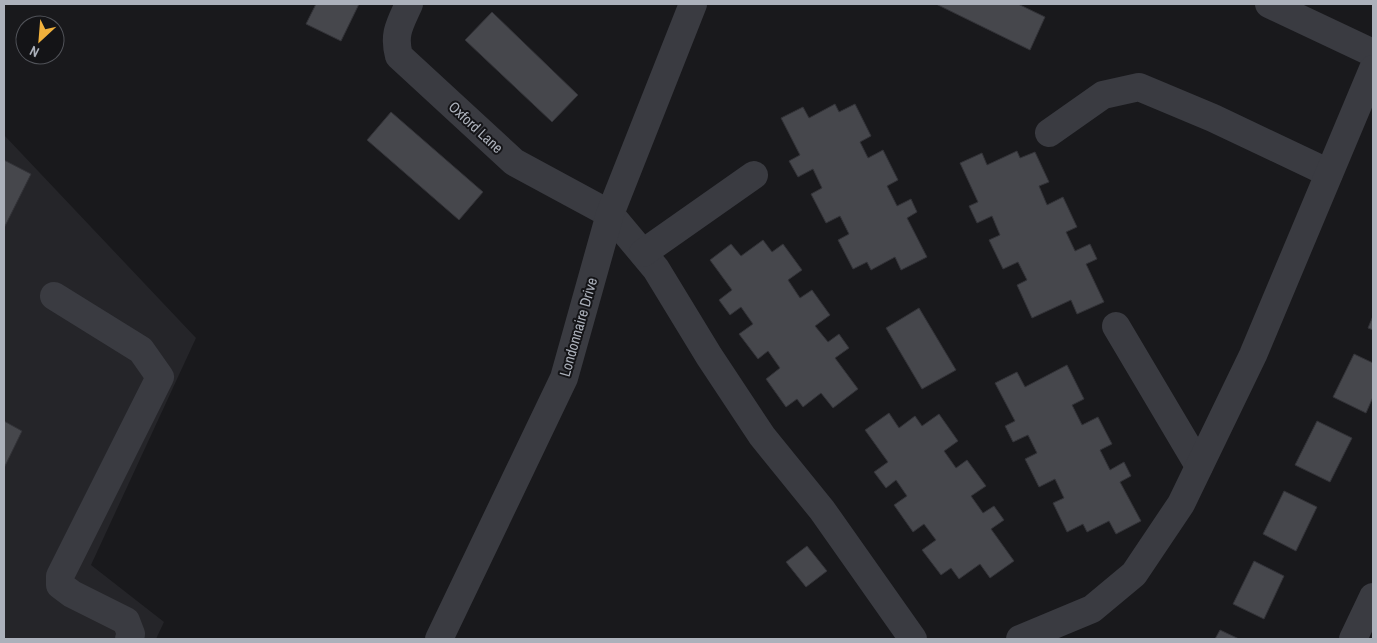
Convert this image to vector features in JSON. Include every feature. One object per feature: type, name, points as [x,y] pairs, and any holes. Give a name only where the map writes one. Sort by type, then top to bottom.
[{"type":"street","name":"Oxford Lane","points":[[409,4],[395,42],[399,56],[514,162],[610,214]]},
{"type":"street","name":"Londonnaire Drive","points":[[439,639],[564,378],[610,214],[693,4]]},
{"type":"street","points":[[1269,4],[1373,53]]},
{"type":"street","points":[[1020,639],[1092,609],[1134,574],[1181,504],[1253,355],[1373,69]]},
{"type":"street","points":[[1049,133],[1103,95],[1140,87],[1213,118],[1329,173]]},
{"type":"street","points":[[643,252],[754,175]]},
{"type":"street","points":[[610,214],[656,268],[709,356],[762,436],[822,510],[913,639]]},
{"type":"street","points":[[54,296],[141,350],[160,377],[60,576],[60,585],[72,594],[126,621],[131,634],[129,639]]},
{"type":"street","points":[[1116,326],[1199,466]]},
{"type":"street","points":[[1353,639],[1373,597]]},
{"type":"shaded area","points":[[4,135],[196,338],[91,565],[164,622],[156,639],[4,639]]},
{"type":"building","points":[[316,4],[359,4],[341,41],[306,24]]},
{"type":"building","points":[[936,4],[1018,4],[1045,17],[1030,50]]},
{"type":"building","points":[[492,12],[578,95],[552,122],[465,40]]},
{"type":"building","points":[[835,104],[839,112],[855,104],[871,136],[860,142],[868,158],[883,150],[898,180],[887,186],[897,206],[911,199],[917,212],[907,218],[927,257],[901,270],[895,257],[871,270],[867,262],[853,269],[838,240],[849,234],[840,216],[826,223],[811,194],[822,188],[813,169],[798,177],[789,161],[800,155],[781,118],[803,107],[809,118]]},
{"type":"building","points":[[391,112],[483,192],[459,220],[367,140]]},
{"type":"building","points":[[1017,151],[1020,158],[1035,152],[1049,182],[1039,186],[1047,205],[1063,197],[1077,227],[1066,232],[1075,251],[1090,244],[1097,259],[1086,264],[1104,302],[1077,314],[1071,300],[1032,318],[1017,285],[1027,280],[1018,262],[1003,269],[989,240],[1000,235],[992,216],[977,223],[969,206],[978,202],[960,163],[982,153],[987,165]]},
{"type":"building","points":[[4,160],[31,174],[4,228]]},
{"type":"building","points":[[763,240],[772,252],[783,244],[802,270],[788,280],[800,298],[812,290],[830,315],[815,326],[828,342],[839,334],[849,348],[835,358],[858,389],[833,408],[821,393],[803,407],[797,399],[786,407],[766,379],[780,368],[768,351],[758,359],[739,334],[753,324],[741,307],[730,315],[719,300],[732,290],[710,260],[731,244],[741,256]]},
{"type":"building","points":[[919,308],[956,370],[922,389],[886,328]]},
{"type":"building","points":[[1373,316],[1373,330],[1368,328]]},
{"type":"building","points":[[1354,354],[1373,363],[1373,397],[1366,413],[1333,397]]},
{"type":"building","points":[[1067,365],[1084,399],[1072,405],[1082,425],[1098,417],[1112,444],[1100,450],[1110,470],[1124,462],[1131,476],[1120,482],[1141,521],[1116,534],[1109,521],[1087,532],[1083,524],[1067,532],[1053,503],[1064,498],[1055,479],[1039,487],[1025,459],[1037,453],[1028,435],[1013,442],[1005,426],[1015,421],[995,383],[1017,372],[1025,387]]},
{"type":"building","points":[[889,413],[899,428],[915,416],[922,426],[939,414],[958,441],[944,451],[956,468],[967,460],[986,486],[971,496],[983,513],[994,506],[1004,520],[991,529],[1014,561],[990,578],[980,564],[959,579],[951,568],[941,575],[922,550],[936,540],[924,524],[913,532],[894,505],[907,496],[896,480],[886,488],[874,472],[888,462],[865,430]]},
{"type":"building","points":[[4,421],[22,431],[4,468]]},
{"type":"building","points":[[1317,421],[1352,438],[1330,482],[1295,465]]},
{"type":"building","points":[[1284,491],[1317,507],[1296,551],[1263,534]]},
{"type":"building","points":[[807,546],[827,571],[806,587],[786,562]]},
{"type":"building","points":[[1254,561],[1284,576],[1264,619],[1233,604]]},
{"type":"building","points":[[1220,630],[1239,639],[1215,639]]}]
